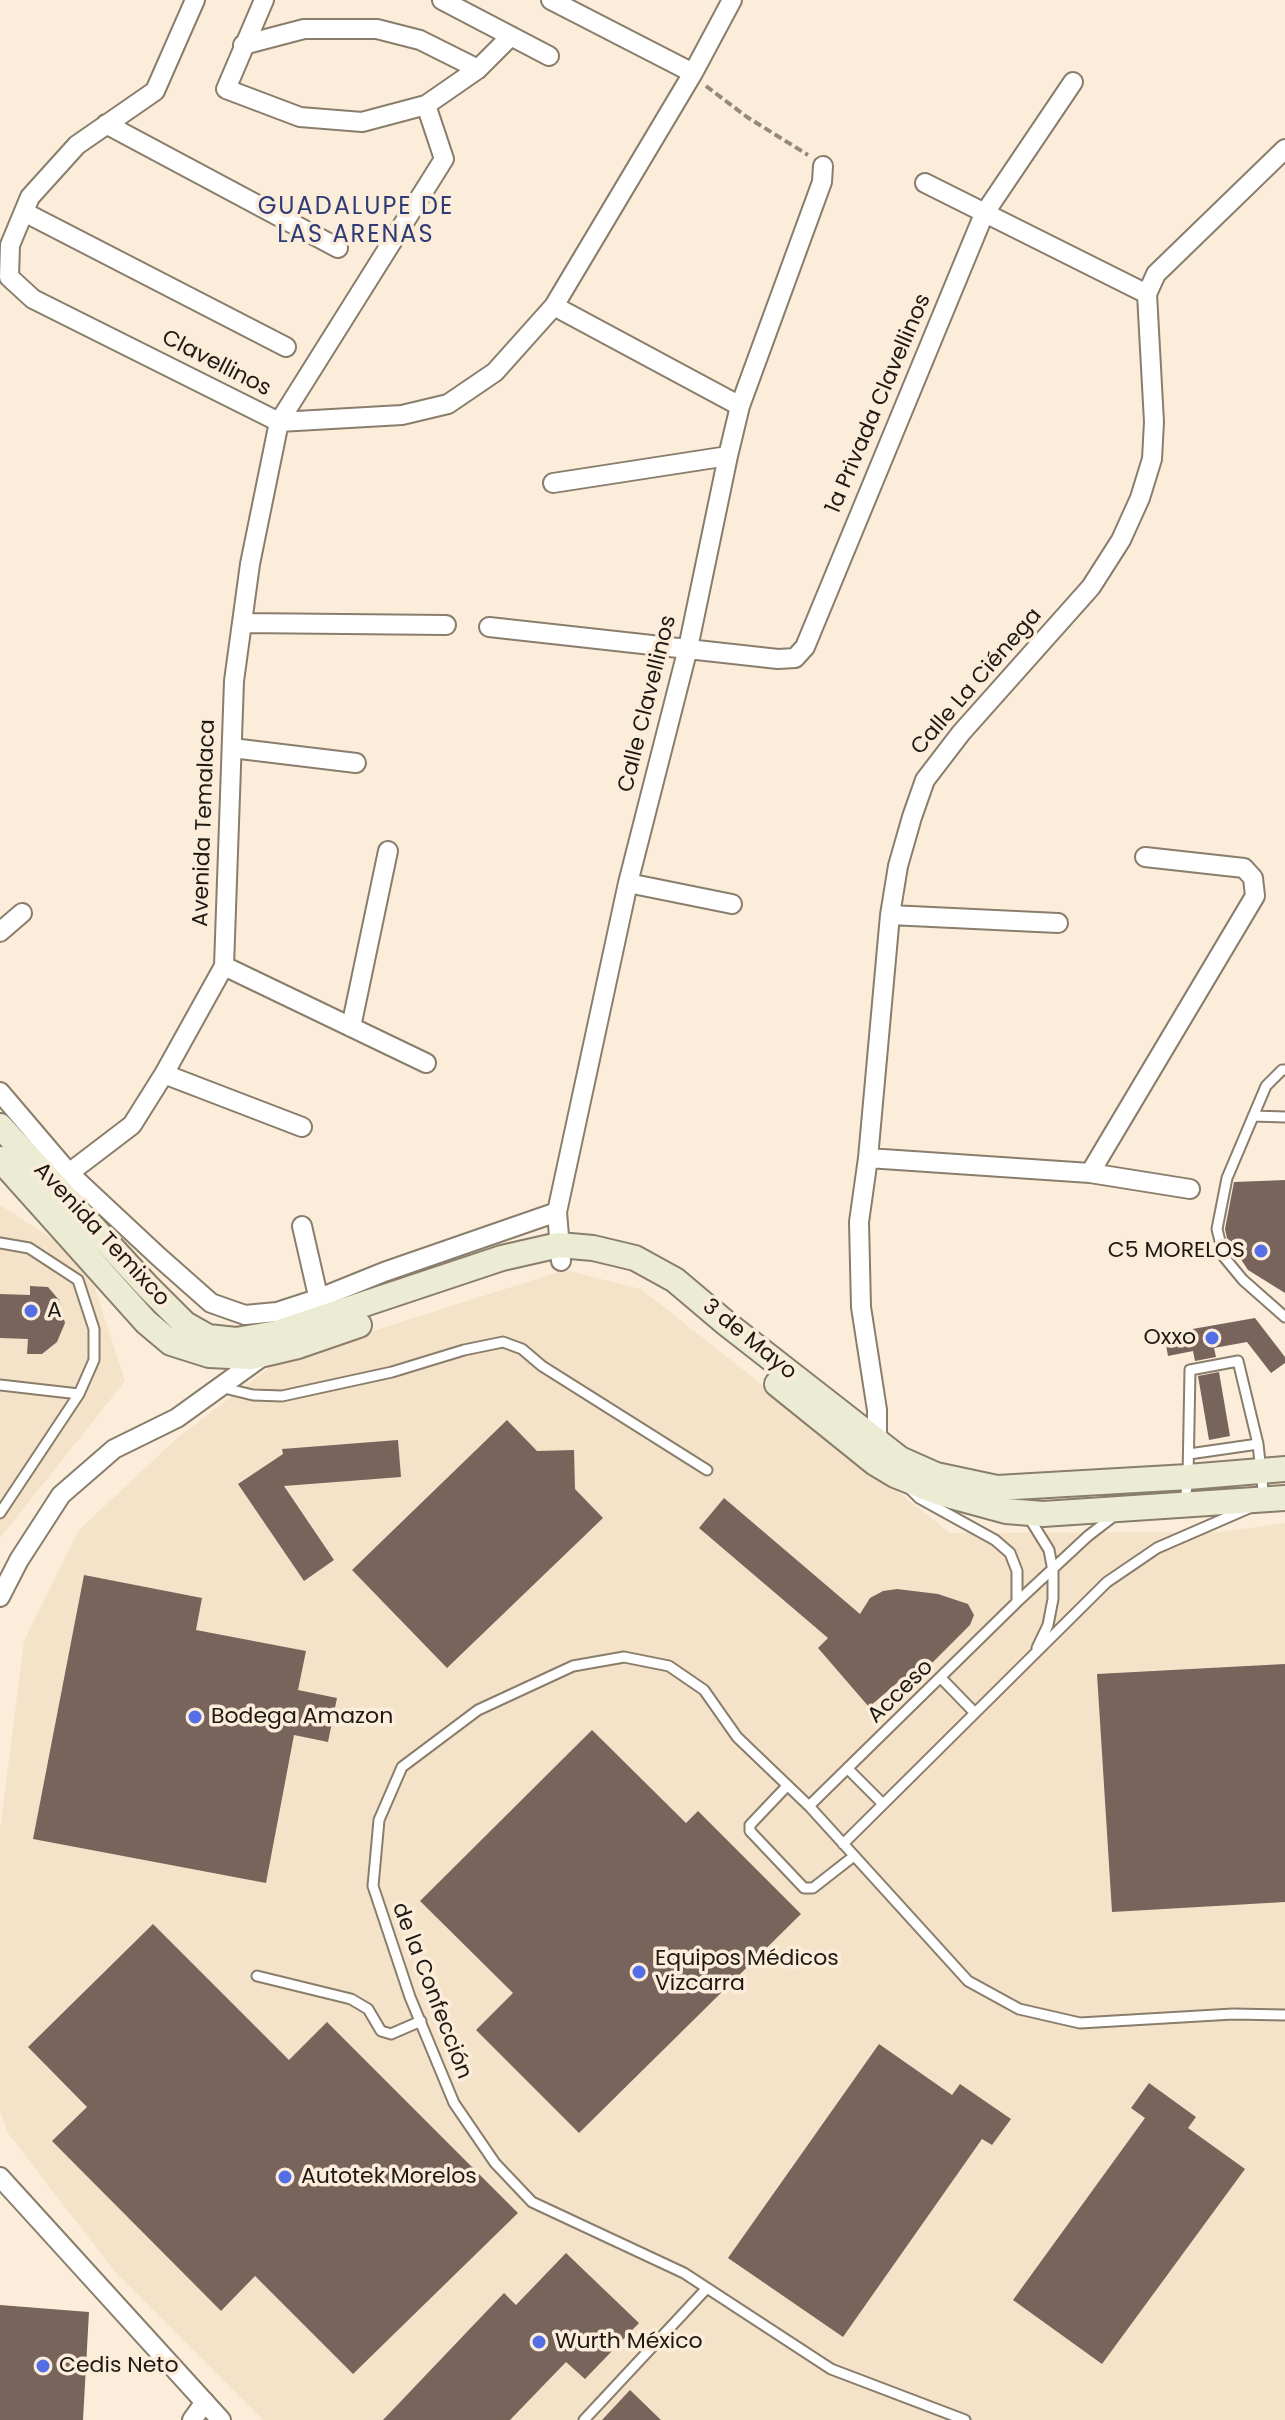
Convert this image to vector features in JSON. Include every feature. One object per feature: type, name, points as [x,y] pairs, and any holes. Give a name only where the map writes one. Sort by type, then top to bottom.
[{"type":"main road","name":"Avenida Temixco","points":[[0,1126],[147,1286],[185,1324],[208,1337]]},
{"type":"main road","points":[[0,1159],[146,1322],[171,1343],[209,1355],[251,1357],[274,1333],[298,1346],[560,1253]]},
{"type":"main road","name":"3 de Mayo","points":[[208,1337],[236,1340],[274,1333],[321,1309],[502,1258],[593,1248],[635,1258],[675,1280],[883,1460],[900,1459],[936,1475],[1014,1500],[1150,1484],[1189,1466],[1273,1470]]},
{"type":"main road","points":[[883,1460],[963,1500],[1006,1511],[1014,1500],[1043,1514],[1130,1503],[1185,1505],[1274,1499]]},
{"type":"street","name":"Clavellinos","points":[[195,0],[155,91],[77,145],[30,197],[10,245],[9,277],[33,299],[279,422],[402,415],[448,404],[495,372],[554,306],[693,73],[732,0]]},
{"type":"street","points":[[264,0],[226,89],[300,117],[362,122],[426,105],[478,69],[511,36]]},
{"type":"street","points":[[442,0],[549,56]]},
{"type":"street","points":[[551,0],[693,73]]},
{"type":"street","points":[[243,45],[304,29],[377,29],[420,40],[478,69]]},
{"type":"street","name":"1a Privada Clavellinos","points":[[489,627],[778,659],[795,658],[805,647],[984,214],[1073,82]]},
{"type":"street","points":[[279,422],[444,159],[426,105]]},
{"type":"street","points":[[106,124],[338,248]]},
{"type":"street","points":[[925,183],[1147,294],[1156,274],[1285,149]]},
{"type":"street","name":"Calle Clavellinos","points":[[560,1253],[557,1212],[628,883],[688,648],[740,406],[822,182],[823,166]]},
{"type":"street","points":[[24,212],[286,347]]},
{"type":"street","name":"Calle La Ciénega","points":[[883,1460],[861,1307],[859,1222],[868,1158],[890,915],[898,866],[925,780],[961,733],[1091,587],[1121,540],[1140,498],[1152,459],[1154,422],[1147,294]]},
{"type":"street","points":[[554,306],[740,406]]},
{"type":"street","name":"Avenida Temalaca","points":[[69,1173],[132,1125],[224,966],[234,681],[250,564],[279,422]]},
{"type":"street","points":[[553,483],[728,456]]},
{"type":"street","points":[[242,623],[446,625]]},
{"type":"street","points":[[232,748],[356,763]]},
{"type":"street","points":[[351,1027],[388,851]]},
{"type":"street","points":[[1090,1173],[1255,896],[1253,878],[1244,868],[1145,857]]},
{"type":"street","points":[[628,883],[732,904]]},
{"type":"street","points":[[0,932],[22,913]]},
{"type":"street","points":[[890,915],[1058,923]]},
{"type":"street","points":[[224,966],[426,1063]]},
{"type":"street","points":[[164,1074],[302,1127]]},
{"type":"street","points":[[0,1092],[69,1173],[211,1303],[245,1315],[274,1333],[220,1387],[177,1418],[114,1449],[61,1495],[19,1560],[0,1597]]},
{"type":"street","points":[[868,1158],[1090,1173],[1190,1189]]},
{"type":"street","points":[[302,1226],[321,1309],[384,1272],[557,1212]]},
{"type":"street","points":[[0,2177],[221,2420]]},
{"type":"street","points":[[192,2420],[205,2402]]},
{"type":"lane","points":[[1285,1070],[1266,1086],[1253,1116],[1227,1178],[1217,1229],[1224,1257],[1243,1280],[1285,1317]]},
{"type":"lane","points":[[1253,1116],[1285,1117]]},
{"type":"lane","points":[[0,1243],[29,1248],[78,1280],[94,1329],[94,1360],[79,1394],[0,1513]]},
{"type":"lane","points":[[220,1387],[253,1395],[282,1396],[392,1372],[464,1350],[503,1342],[522,1349],[542,1366],[707,1470]]},
{"type":"lane","points":[[843,1844],[1107,1582],[1157,1548],[1274,1499],[1273,1470],[1258,1444],[1238,1361],[1190,1370],[1189,1466],[1185,1505]]},
{"type":"lane","points":[[0,1385],[79,1394]]},
{"type":"lane","points":[[1189,1466],[1258,1444]]},
{"type":"lane","points":[[883,1460],[919,1498],[995,1540],[1010,1553],[1017,1571],[1017,1602]]},
{"type":"lane","points":[[1014,1500],[1049,1550],[1053,1571],[1053,1599],[1048,1625],[1034,1654]]},
{"type":"lane","name":"Acceso","points":[[809,1806],[1017,1602],[1088,1536],[1130,1503]]},
{"type":"lane","name":"de la Confección","points":[[965,2420],[831,2369],[684,2273],[532,2202],[495,2163],[454,2103],[389,1939],[373,1886],[379,1820],[402,1767],[478,1710],[573,1666],[624,1657],[669,1666],[704,1690],[737,1737],[809,1806],[968,1981],[1019,2009],[1080,2023],[1233,2014],[1285,2015]]},
{"type":"lane","points":[[941,1678],[974,1712]]},
{"type":"lane","points":[[848,1769],[882,1803]]},
{"type":"lane","points":[[787,1786],[750,1825],[750,1831],[804,1888],[813,1888],[854,1856]]},
{"type":"lane","points":[[257,1976],[351,1999],[368,2009],[381,2031],[391,2034],[421,2021]]},
{"type":"lane","points":[[584,2420],[707,2288]]},
{"type":"path","points":[[693,73],[715,95],[823,166]]},
{"type":"shaded area","points":[[0,1205],[86,1260],[125,1381],[0,1538]]},
{"type":"shaded area","points":[[565,1270],[641,1289],[950,1533],[1222,1532],[1285,1523],[1285,2420],[263,2420],[115,2272],[7,2132],[0,2110],[0,1830],[24,1641],[79,1530],[177,1438],[278,1361]]},
{"type":"building","name":"C5 MORELOS","points":[[1285,1180],[1285,1293],[1248,1270],[1227,1238],[1225,1229],[1234,1182]]},
{"type":"building","name":"A","points":[[30,1286],[48,1287],[59,1300],[65,1323],[57,1342],[42,1354],[27,1354],[28,1339],[0,1338],[0,1294],[30,1295]]},
{"type":"building","points":[[1255,1318],[1285,1357],[1285,1363],[1271,1373],[1247,1342],[1214,1348],[1216,1357],[1195,1361],[1193,1351],[1168,1356],[1164,1334]]},
{"type":"building","points":[[1219,1372],[1230,1436],[1209,1440],[1198,1376]]},
{"type":"building","points":[[507,1420],[537,1451],[574,1450],[575,1489],[603,1518],[447,1668],[352,1570]]},
{"type":"building","points":[[398,1440],[401,1477],[284,1486],[334,1560],[304,1581],[238,1484],[283,1454],[282,1449]]},
{"type":"building","points":[[724,1498],[860,1614],[870,1598],[883,1591],[897,1589],[938,1594],[968,1604],[974,1615],[970,1625],[927,1668],[910,1681],[904,1677],[869,1707],[818,1648],[828,1638],[699,1528]]},
{"type":"building","name":"Bodega Amazon","points":[[84,1575],[202,1598],[196,1630],[306,1651],[298,1690],[337,1698],[328,1742],[294,1735],[266,1883],[33,1839]]},
{"type":"building","points":[[1285,1664],[1285,1902],[1112,1912],[1097,1674]]},
{"type":"building","points":[[592,1730],[686,1823],[698,1811],[801,1914],[579,2133],[476,2030],[513,1993],[420,1901]]},
{"type":"building","name":"Autotek Morelos","points":[[153,1924],[289,2060],[327,2022],[518,2213],[353,2374],[255,2276],[221,2311],[52,2141],[87,2107],[28,2047]]},
{"type":"building","points":[[879,2044],[952,2095],[960,2084],[1011,2119],[992,2145],[982,2139],[843,2337],[728,2258]]},
{"type":"building","points":[[1149,2083],[1196,2117],[1188,2128],[1245,2169],[1102,2364],[1013,2300],[1145,2118],[1131,2108]]},
{"type":"building","name":"Wurth México","points":[[566,2253],[639,2323],[585,2379],[566,2362],[510,2420],[383,2420],[504,2293],[516,2305]]},
{"type":"building","name":"Cedis Neto","points":[[0,2305],[89,2312],[83,2420],[0,2420]]},
{"type":"building","points":[[630,2390],[661,2420],[602,2420]]},
{"type":"place","name":"C5 MORELOS","points":[[1261,1251]]},
{"type":"place","name":"A","points":[[31,1311]]},
{"type":"place","name":"Oxxo","points":[[1212,1338]]},
{"type":"place","name":"Bodega Amazon","points":[[195,1717]]},
{"type":"place","name":"Equipos Médicos Vizcarra","points":[[639,1972]]},
{"type":"place","name":"Autotek Morelos","points":[[285,2177]]},
{"type":"place","name":"Wurth México","points":[[539,2342]]},
{"type":"place","name":"Cedis Neto","points":[[43,2366]]},
{"type":"district","name":"GUADALUPE DE LAS ARENAS","points":[[356,222]]}]
